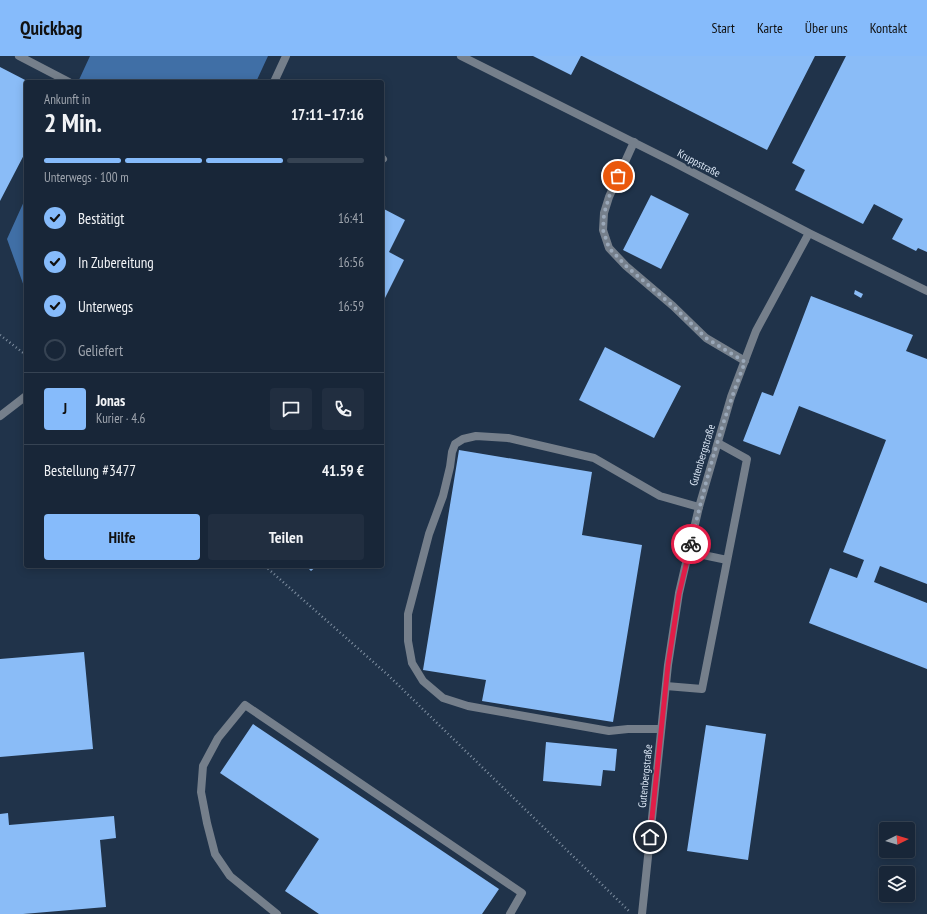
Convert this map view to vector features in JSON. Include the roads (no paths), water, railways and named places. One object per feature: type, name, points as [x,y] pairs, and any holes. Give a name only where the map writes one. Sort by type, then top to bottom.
[{"type":"street","points":[[19,56],[65,80]]},
{"type":"street","points":[[275,80],[286,56]]},
{"type":"street","name":"Kruppstraße","points":[[461,56],[634,142],[808,233],[927,291]]},
{"type":"street","points":[[634,142],[609,197],[604,214],[603,230],[609,248],[626,266],[673,306],[706,338],[745,362]]},
{"type":"street","name":"Gutenbergstraße","points":[[642,914],[666,686],[679,594],[699,507],[731,397],[756,331],[808,233]]},
{"type":"street","points":[[0,416],[24,398]]},
{"type":"street","points":[[661,729],[610,730],[468,706],[443,698],[423,681],[412,663],[408,641],[408,614],[429,534],[443,496],[452,452],[455,444],[463,439],[476,436],[508,438],[594,458],[660,496],[699,507]]},
{"type":"street","points":[[666,686],[702,689],[747,459],[718,443]]},
{"type":"street","points":[[689,552],[727,560]]},
{"type":"street","points":[[277,914],[230,876],[215,854],[201,792],[203,766],[218,738],[245,705],[522,893],[510,914]]}]
